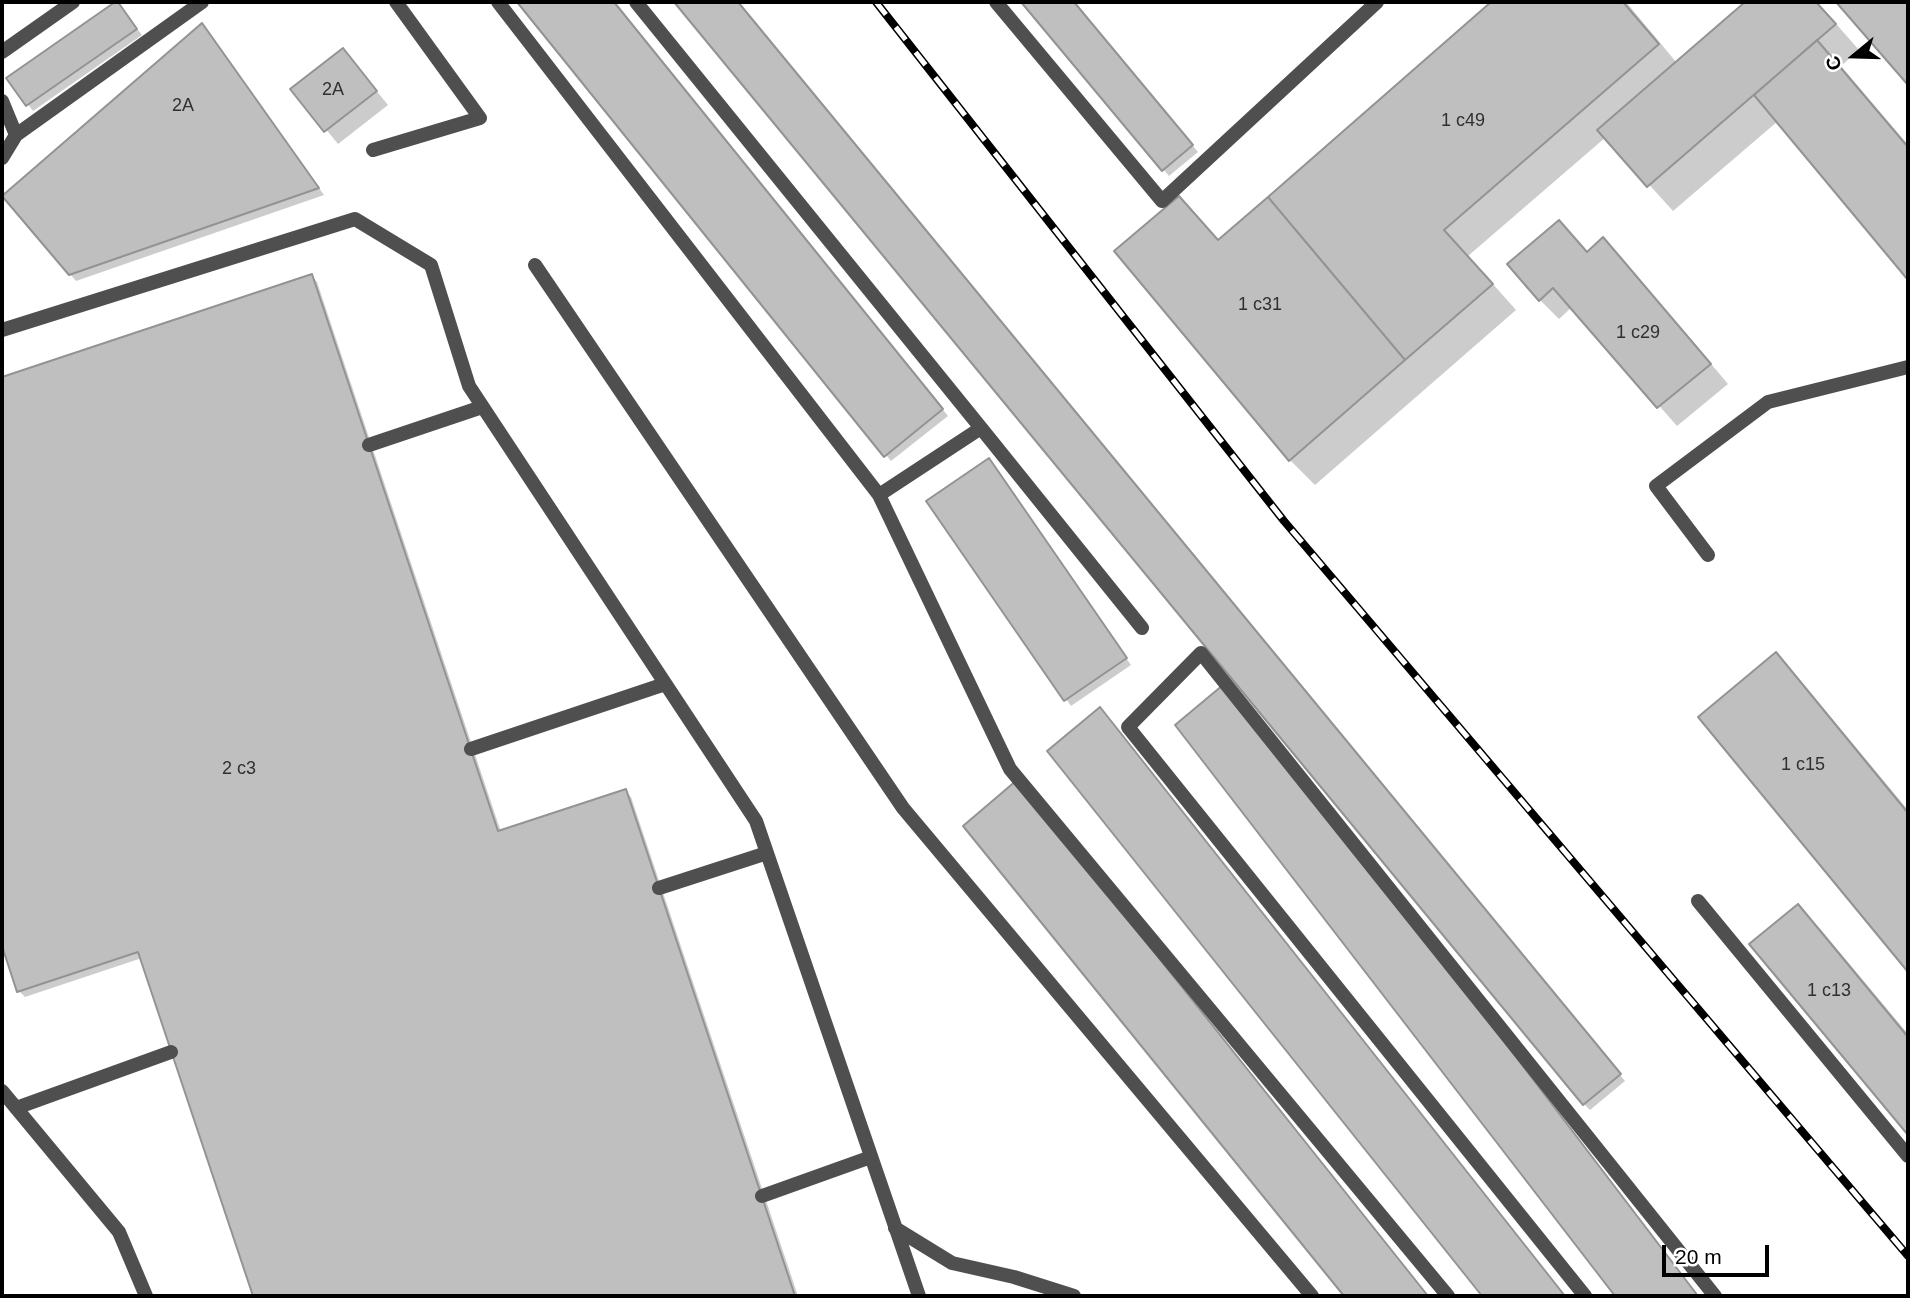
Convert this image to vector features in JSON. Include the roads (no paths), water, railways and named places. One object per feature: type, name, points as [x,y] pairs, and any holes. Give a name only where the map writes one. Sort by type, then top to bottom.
[{"type":"lane","points":[[2,52],[73,2]]},
{"type":"lane","points":[[2,158],[16,135],[202,2]]},
{"type":"lane","points":[[373,150],[480,118],[396,2]]},
{"type":"lane","points":[[498,2],[879,495],[1010,769],[1448,1296]]},
{"type":"lane","points":[[636,2],[1142,628]]},
{"type":"lane","points":[[996,2],[1162,201],[1377,2]]},
{"type":"lane","points":[[2,101],[16,135]]},
{"type":"lane","points":[[2,330],[355,219],[431,265],[469,386],[756,821],[919,1296]]},
{"type":"lane","points":[[535,265],[903,808],[1312,1296]]},
{"type":"lane","points":[[1708,555],[1656,486],[1768,402],[1908,367]]},
{"type":"lane","points":[[369,445],[482,407]]},
{"type":"lane","points":[[879,495],[981,428]]},
{"type":"lane","points":[[1585,1296],[1128,727],[1201,653],[1715,1296]]},
{"type":"lane","points":[[471,749],[665,684]]},
{"type":"lane","points":[[659,888],[767,853]]},
{"type":"lane","points":[[1698,901],[1908,1156]]},
{"type":"lane","points":[[16,1108],[171,1052]]},
{"type":"lane","points":[[2,1091],[119,1231],[146,1296]]},
{"type":"lane","points":[[762,1196],[871,1157]]},
{"type":"lane","points":[[895,1228],[952,1264],[1014,1277],[1074,1296]]},
{"type":"railway","points":[[876,2],[1284,521],[1908,1256]]}]
